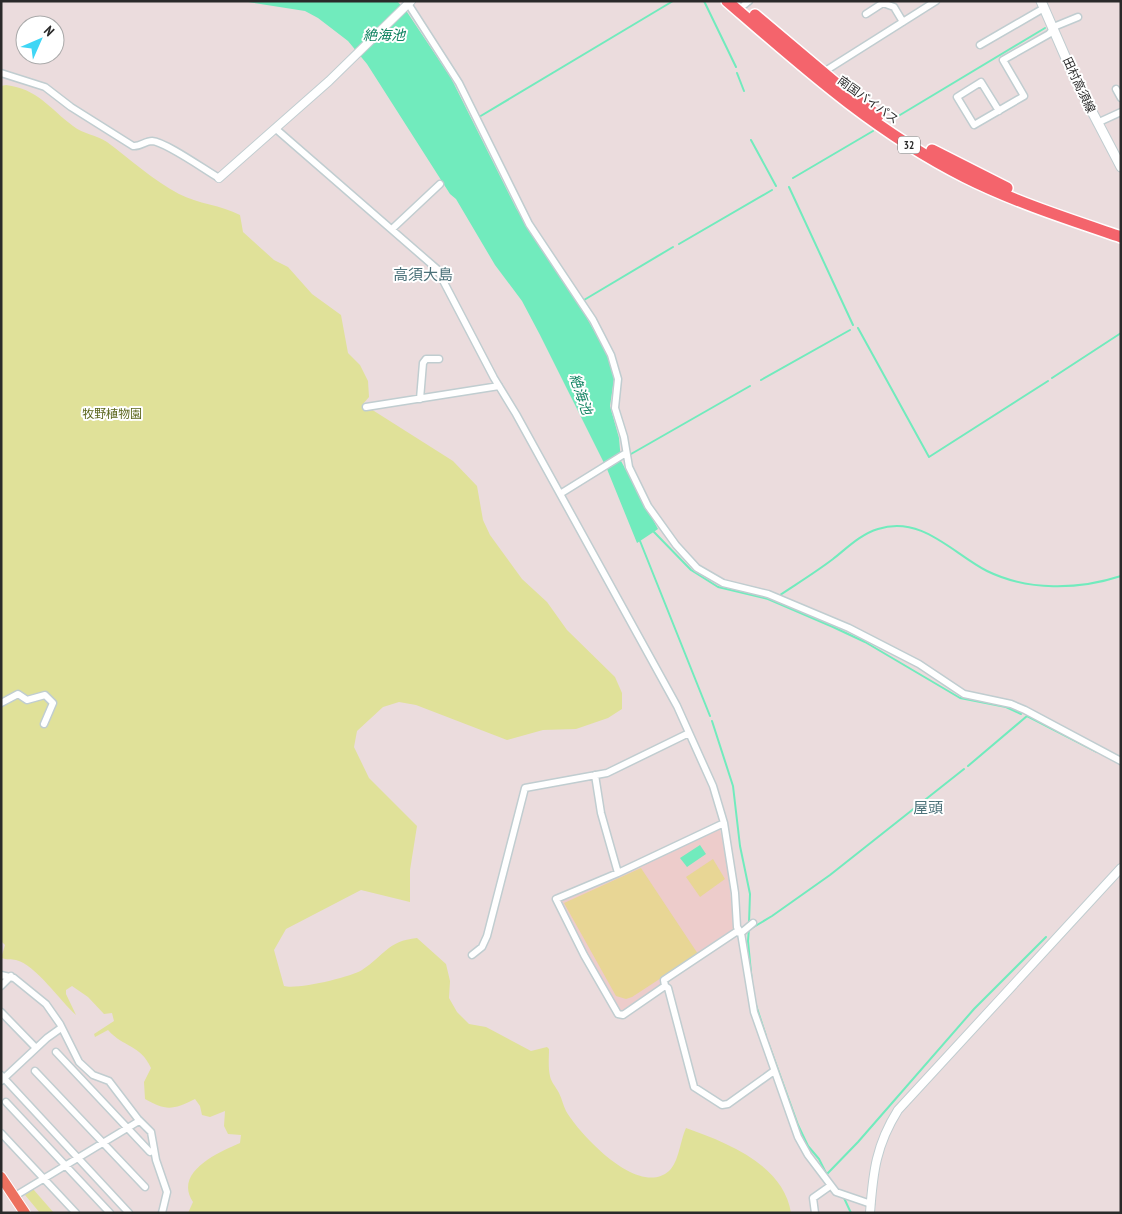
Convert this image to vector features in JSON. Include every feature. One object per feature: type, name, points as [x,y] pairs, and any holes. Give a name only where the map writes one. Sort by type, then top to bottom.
[{"type":"highway","name":"南国バイパス","points":[[727,1],[845,101],[921,153],[966,178],[1009,197],[1121,237]]},
{"type":"highway","name":"南国バイパス","points":[[744,3],[822,73],[892,126],[968,170],[1026,196],[1121,229]]},
{"type":"main road","name":"田村高須線","points":[[1042,5],[1097,123],[1121,167]]},
{"type":"main road","points":[[1,1177],[25,1213]]},
{"type":"street","points":[[822,73],[936,1]]},
{"type":"street","points":[[866,14],[883,2],[894,7],[903,22]]},
{"type":"street","points":[[1,73],[45,87],[133,146],[138,146],[148,141],[162,144],[219,178],[276,129],[356,55],[408,3],[459,83],[529,224],[593,320],[611,355],[618,379],[615,408],[624,437],[624,453],[629,467],[648,506],[676,545],[697,568],[723,583],[768,594],[849,628],[919,664],[957,690],[975,697],[1011,704],[1025,710],[1121,761]]},
{"type":"street","points":[[980,45],[1042,5]]},
{"type":"street","points":[[999,111],[981,82],[957,97],[974,125],[999,111],[1024,96],[1004,60],[1049,34],[1056,26],[1078,16]]},
{"type":"street","points":[[1116,89],[1121,98]]},
{"type":"street","points":[[1097,123],[1121,112]]},
{"type":"street","points":[[276,129],[437,269],[499,386],[677,706],[713,786],[724,823],[735,893],[738,927],[741,933],[754,1012],[800,1142],[836,1192],[871,1209],[875,1160],[880,1144],[898,1110],[1121,868]]},
{"type":"street","points":[[392,229],[412,208],[440,184]]},
{"type":"street","points":[[420,399],[424,360],[439,359]]},
{"type":"street","points":[[366,407],[499,386]]},
{"type":"street","points":[[560,494],[624,453]]},
{"type":"street","points":[[1,703],[18,694],[27,700],[45,695],[51,698],[53,703],[44,724]]},
{"type":"street","points":[[472,955],[482,947],[488,936],[525,788],[607,773],[688,733]]},
{"type":"street","points":[[595,775],[601,813],[618,873]]},
{"type":"street","points":[[665,986],[623,1015],[618,1014],[556,899],[618,873],[724,823]]},
{"type":"street","points":[[753,923],[741,933],[736,932],[664,980],[665,986],[668,988],[694,1087],[705,1096],[722,1105],[728,1104],[774,1071]]},
{"type":"street","points":[[1,976],[11,976],[46,1004],[79,1062],[94,1075],[109,1081],[139,1121],[152,1134],[156,1160],[165,1184],[167,1198],[162,1213]]},
{"type":"street","points":[[1,986],[11,976]]},
{"type":"street","points":[[1,1012],[36,1048]]},
{"type":"street","points":[[61,1028],[2,1078],[129,1213]]},
{"type":"street","points":[[56,1052],[150,1152]]},
{"type":"street","points":[[36,1071],[145,1187]]},
{"type":"street","points":[[6,1102],[110,1213]]},
{"type":"street","points":[[15,1196],[45,1180],[139,1121]]},
{"type":"street","points":[[1,1133],[76,1213]]},
{"type":"street","points":[[815,1213],[813,1198],[830,1186]]},
{"type":"shaded area","points":[[717,829],[720,830],[727,860],[734,930],[662,979],[659,988],[622,1013],[619,1013],[591,965],[559,900]]},
{"type":"shaded area","points":[[713,859],[725,879],[700,897],[686,877]]},
{"type":"shaded area","points":[[641,868],[698,954],[626,999],[616,996],[564,903]]},
{"type":"green space","name":"牧野植物園","points":[[1,86],[17,87],[35,95],[77,129],[107,142],[151,176],[179,194],[240,215],[243,232],[274,260],[288,267],[312,294],[341,315],[348,353],[360,365],[368,381],[369,397],[363,404],[453,461],[477,486],[483,520],[490,535],[522,579],[547,602],[567,630],[615,677],[622,693],[622,709],[608,718],[576,729],[543,730],[507,740],[416,705],[399,702],[383,707],[357,731],[354,747],[369,778],[417,826],[410,870],[410,902],[361,890],[286,929],[274,950],[284,986],[311,985],[356,973],[392,946],[399,942],[417,938],[446,964],[450,981],[449,998],[457,1012],[469,1024],[486,1027],[531,1051],[547,1047],[549,1049],[549,1073],[566,1111],[584,1134],[611,1160],[627,1170],[642,1176],[657,1177],[669,1171],[672,1167],[686,1128],[735,1148],[765,1169],[777,1181],[786,1196],[791,1213],[188,1213],[193,1202],[188,1191],[189,1181],[194,1173],[211,1158],[240,1143],[241,1135],[228,1134],[224,1126],[225,1111],[210,1117],[202,1115],[200,1106],[195,1099],[170,1108],[159,1106],[145,1099],[144,1082],[151,1068],[147,1060],[137,1050],[114,1036],[108,1030],[95,1037],[94,1034],[114,1021],[112,1013],[104,1014],[88,997],[72,986],[66,990],[66,994],[76,1015],[31,968],[16,960],[1,958],[5,945],[1,941]]},
{"type":"green space","points":[[33,1189],[54,1213],[40,1213],[25,1195]]},
{"type":"water","name":"絶海池","points":[[242,1],[397,1],[407,12],[451,78],[516,208],[580,306],[610,359],[614,379],[610,406],[619,438],[621,461],[658,529],[637,543],[607,469],[522,301],[495,265],[456,199],[450,194],[367,64],[348,41],[318,18],[305,11]]},
{"type":"water","points":[[700,845],[706,854],[687,867],[680,858]]},
{"type":"waterway","points":[[479,117],[673,1]]},
{"type":"waterway","points":[[704,1],[736,67]]},
{"type":"waterway","points":[[895,118],[1045,28]]},
{"type":"waterway","points":[[737,73],[744,91]]},
{"type":"waterway","points":[[793,178],[873,131]]},
{"type":"waterway","points":[[751,140],[776,186]]},
{"type":"waterway","points":[[789,187],[853,325]]},
{"type":"waterway","points":[[679,244],[772,190]]},
{"type":"waterway","points":[[584,300],[673,247]]},
{"type":"waterway","points":[[858,328],[929,457],[1048,381]]},
{"type":"waterway","points":[[761,380],[850,330]]},
{"type":"waterway","points":[[1052,378],[1121,333]]},
{"type":"waterway","points":[[631,454],[750,386]]},
{"type":"waterway","points":[[780,595],[866,534],[878,529],[894,526],[909,527],[923,531],[987,571],[1019,582],[1036,585],[1071,586],[1105,581],[1121,576]]},
{"type":"waterway","points":[[654,532],[691,570],[718,587],[768,599],[833,627],[865,642],[960,698],[1006,707],[1021,714]]},
{"type":"waterway","points":[[640,541],[710,716]]},
{"type":"waterway","points":[[968,766],[1027,716],[1097,752]]},
{"type":"waterway","points":[[712,721],[733,786],[740,846],[750,894],[749,923]]},
{"type":"waterway","points":[[752,928],[830,875],[964,769]]},
{"type":"waterway","points":[[749,928],[748,941],[752,983]]},
{"type":"waterway","points":[[827,1174],[858,1142],[974,1009],[1046,937]]},
{"type":"waterway","points":[[755,1002],[766,1036]]},
{"type":"waterway","points":[[768,1042],[798,1125],[808,1146],[819,1159],[827,1175]]},
{"type":"waterway","points":[[844,1198],[851,1213]]},
{"type":"district","name":"高須大島","points":[[423,275]]},
{"type":"district","name":"屋頭","points":[[928,808]]}]
